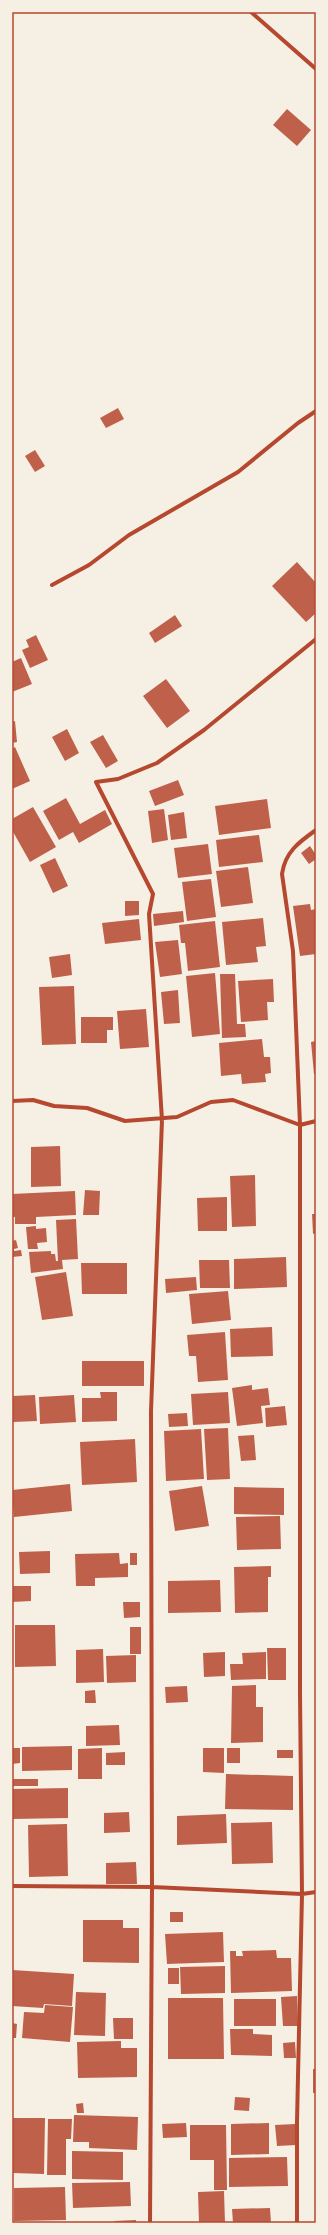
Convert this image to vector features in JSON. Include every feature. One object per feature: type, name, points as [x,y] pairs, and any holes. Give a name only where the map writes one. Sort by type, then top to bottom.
[{"type":"street","points":[[251,12],[316,69]]},
{"type":"street","points":[[52,585],[89,564],[129,535],[238,472],[298,423],[316,411]]},
{"type":"street","points":[[150,2223],[152,1887],[151,1411],[162,1120],[149,914],[153,894],[96,782],[118,779],[157,763],[204,730],[316,639]]},
{"type":"street","points":[[297,2223],[297,2114],[302,1894],[300,1693],[300,1125],[293,951],[282,874],[283,862],[288,854],[298,843],[316,830]]},
{"type":"street","points":[[12,1101],[33,1100],[54,1106],[87,1108],[125,1121],[177,1118],[211,1102],[233,1100],[300,1125],[316,1122]]},
{"type":"street","points":[[12,1886],[152,1887],[302,1894],[316,1892]]},
{"type":"building","points":[[287,109],[311,130],[297,146],[273,125]]},
{"type":"building","points":[[118,408],[124,419],[106,428],[100,418]]},
{"type":"building","points":[[35,450],[45,466],[35,472],[25,456]]},
{"type":"building","points":[[297,562],[316,583],[316,613],[306,622],[272,586]]},
{"type":"building","points":[[175,615],[182,626],[155,643],[149,633]]},
{"type":"building","points":[[36,635],[48,660],[30,668],[22,650],[29,647],[26,640]]},
{"type":"building","points":[[21,658],[32,684],[12,692],[12,662]]},
{"type":"building","points":[[166,679],[190,711],[167,728],[143,696]]},
{"type":"building","points":[[15,721],[17,742],[12,743],[12,722]]},
{"type":"building","points":[[67,729],[79,753],[65,761],[52,737]]},
{"type":"building","points":[[103,735],[118,761],[106,768],[90,742]]},
{"type":"building","points":[[15,747],[30,781],[12,789],[12,749]]},
{"type":"building","points":[[178,780],[184,795],[155,806],[149,791]]},
{"type":"building","points":[[66,798],[80,824],[105,810],[112,824],[79,843],[73,832],[59,840],[43,811]]},
{"type":"building","points":[[267,799],[271,828],[219,835],[215,806]]},
{"type":"building","points":[[33,807],[56,847],[30,862],[12,830],[12,819]]},
{"type":"building","points":[[164,809],[168,840],[152,843],[148,811]]},
{"type":"building","points":[[184,812],[187,838],[171,840],[168,815]]},
{"type":"building","points":[[259,835],[263,862],[219,867],[216,840]]},
{"type":"building","points":[[208,844],[212,874],[178,878],[174,848]]},
{"type":"building","points":[[310,846],[316,855],[316,859],[309,864],[301,853]]},
{"type":"building","points":[[55,858],[68,886],[53,893],[40,865]]},
{"type":"building","points":[[248,867],[253,903],[221,907],[216,871]]},
{"type":"building","points":[[211,879],[216,917],[187,921],[182,882]]},
{"type":"building","points":[[125,901],[139,901],[139,915],[125,916]]},
{"type":"building","points":[[310,904],[311,910],[316,909],[316,954],[300,956],[293,906]]},
{"type":"building","points":[[183,911],[184,922],[154,926],[153,914]]},
{"type":"building","points":[[263,918],[266,946],[256,947],[258,962],[226,965],[222,922]]},
{"type":"building","points":[[139,919],[141,940],[105,944],[102,923]]},
{"type":"building","points":[[215,921],[220,967],[188,971],[185,943],[181,943],[179,925]]},
{"type":"building","points":[[178,940],[182,974],[160,977],[155,942]]},
{"type":"building","points":[[70,954],[72,975],[52,978],[49,957]]},
{"type":"building","points":[[215,973],[220,1034],[192,1037],[186,976]]},
{"type":"building","points":[[220,974],[235,974],[237,1024],[245,1024],[246,1037],[222,1038]]},
{"type":"building","points":[[273,979],[274,1002],[267,1002],[268,1020],[241,1022],[238,981]]},
{"type":"building","points":[[74,986],[76,1044],[42,1045],[39,987]]},
{"type":"building","points":[[178,990],[180,1023],[164,1024],[161,992]]},
{"type":"building","points":[[146,1009],[149,1047],[120,1049],[117,1011]]},
{"type":"building","points":[[81,1017],[113,1017],[113,1030],[107,1030],[107,1043],[81,1043]]},
{"type":"building","points":[[262,1039],[264,1057],[270,1057],[271,1073],[265,1074],[266,1082],[242,1084],[241,1074],[221,1076],[219,1043]]},
{"type":"building","points":[[316,1041],[316,1074],[314,1074],[311,1042]]},
{"type":"building","points":[[60,1146],[61,1186],[31,1187],[31,1147]]},
{"type":"building","points":[[255,1175],[256,1226],[232,1227],[230,1176]]},
{"type":"building","points":[[85,1190],[100,1191],[99,1215],[83,1215]]},
{"type":"building","points":[[75,1191],[76,1215],[36,1217],[36,1224],[15,1224],[15,1217],[12,1217],[12,1194]]},
{"type":"building","points":[[227,1197],[227,1231],[198,1231],[197,1198]]},
{"type":"building","points":[[312,1214],[316,1214],[316,1233],[313,1234]]},
{"type":"building","points":[[76,1219],[78,1259],[62,1260],[63,1269],[31,1273],[29,1252],[51,1251],[51,1254],[55,1254],[56,1261],[58,1261],[56,1220]]},
{"type":"building","points":[[36,1226],[36,1229],[46,1228],[47,1242],[37,1243],[38,1249],[28,1249],[26,1227]]},
{"type":"building","points":[[16,1240],[18,1248],[14,1249],[14,1251],[21,1250],[22,1256],[12,1257],[12,1241]]},
{"type":"building","points":[[286,1257],[287,1287],[234,1289],[234,1259]]},
{"type":"building","points":[[199,1260],[229,1260],[230,1288],[200,1288]]},
{"type":"building","points":[[81,1263],[127,1263],[127,1294],[82,1294]]},
{"type":"building","points":[[66,1272],[73,1316],[42,1320],[35,1277]]},
{"type":"building","points":[[196,1277],[197,1290],[166,1293],[165,1279]]},
{"type":"building","points":[[228,1291],[231,1320],[192,1324],[189,1294]]},
{"type":"building","points":[[272,1327],[273,1356],[231,1357],[230,1329]]},
{"type":"building","points":[[225,1332],[228,1380],[198,1382],[196,1356],[189,1356],[187,1335]]},
{"type":"building","points":[[82,1361],[144,1361],[144,1386],[82,1386]]},
{"type":"building","points":[[252,1385],[252,1390],[268,1388],[270,1405],[261,1406],[263,1423],[237,1426],[232,1388]]},
{"type":"building","points":[[100,1392],[117,1392],[117,1421],[82,1422],[82,1398],[101,1398]]},
{"type":"building","points":[[228,1392],[230,1423],[193,1425],[191,1394]]},
{"type":"building","points":[[35,1395],[37,1421],[13,1422],[12,1396]]},
{"type":"building","points":[[74,1395],[76,1422],[40,1424],[39,1397]]},
{"type":"building","points":[[285,1406],[287,1425],[266,1427],[265,1408]]},
{"type":"building","points":[[187,1413],[188,1426],[169,1427],[168,1414]]},
{"type":"building","points":[[228,1428],[230,1479],[207,1480],[204,1429]]},
{"type":"building","points":[[201,1429],[204,1479],[166,1481],[164,1431]]},
{"type":"building","points":[[254,1435],[256,1460],[241,1461],[238,1436]]},
{"type":"building","points":[[135,1439],[137,1482],[82,1485],[80,1442]]},
{"type":"building","points":[[70,1484],[72,1511],[14,1517],[12,1490]]},
{"type":"building","points":[[202,1486],[209,1526],[175,1531],[169,1491]]},
{"type":"building","points":[[234,1487],[284,1488],[284,1515],[234,1514]]},
{"type":"building","points":[[280,1516],[281,1549],[237,1550],[236,1517]]},
{"type":"building","points":[[50,1551],[50,1573],[20,1574],[19,1552]]},
{"type":"building","points":[[119,1553],[120,1564],[128,1563],[128,1577],[95,1578],[95,1586],[76,1586],[75,1554]]},
{"type":"building","points":[[130,1553],[137,1553],[137,1565],[130,1565]]},
{"type":"building","points":[[271,1566],[271,1577],[268,1577],[268,1612],[235,1613],[234,1567]]},
{"type":"building","points":[[220,1580],[221,1612],[168,1613],[168,1581]]},
{"type":"building","points":[[12,1586],[31,1586],[31,1601],[12,1602]]},
{"type":"building","points":[[123,1602],[140,1602],[140,1617],[124,1618]]},
{"type":"building","points":[[15,1625],[55,1625],[56,1666],[15,1667]]},
{"type":"building","points":[[130,1627],[141,1627],[141,1654],[130,1654]]},
{"type":"building","points":[[267,1648],[286,1648],[286,1680],[268,1680]]},
{"type":"building","points":[[103,1649],[104,1682],[76,1683],[76,1650]]},
{"type":"building","points":[[225,1652],[225,1676],[204,1677],[203,1653]]},
{"type":"building","points":[[266,1652],[266,1679],[231,1680],[230,1664],[243,1664],[242,1653]]},
{"type":"building","points":[[136,1655],[136,1682],[107,1683],[106,1656]]},
{"type":"building","points":[[256,1685],[256,1707],[263,1707],[263,1742],[231,1743],[232,1686]]},
{"type":"building","points":[[187,1686],[188,1702],[166,1703],[165,1687]]},
{"type":"building","points":[[95,1690],[96,1703],[85,1703],[85,1691]]},
{"type":"building","points":[[119,1725],[120,1745],[86,1746],[86,1726]]},
{"type":"building","points":[[72,1746],[72,1770],[22,1771],[22,1747]]},
{"type":"building","points":[[12,1748],[20,1748],[20,1763],[12,1764]]},
{"type":"building","points":[[102,1748],[102,1779],[78,1779],[78,1749]]},
{"type":"building","points":[[203,1748],[224,1748],[224,1773],[203,1772]]},
{"type":"building","points":[[227,1748],[240,1748],[240,1763],[227,1763]]},
{"type":"building","points":[[277,1750],[293,1750],[293,1758],[277,1758]]},
{"type":"building","points":[[125,1752],[125,1765],[106,1765],[106,1753]]},
{"type":"building","points":[[226,1774],[293,1776],[293,1810],[225,1809]]},
{"type":"building","points":[[12,1779],[38,1779],[38,1786],[13,1786]]},
{"type":"building","points":[[68,1788],[68,1818],[12,1819],[12,1789]]},
{"type":"building","points":[[129,1812],[130,1832],[104,1833],[104,1813]]},
{"type":"building","points":[[226,1814],[227,1843],[177,1845],[177,1816]]},
{"type":"building","points":[[272,1822],[273,1863],[232,1864],[231,1823]]},
{"type":"building","points":[[67,1824],[68,1876],[29,1877],[28,1825]]},
{"type":"building","points":[[136,1862],[137,1884],[106,1884],[106,1863]]},
{"type":"building","points":[[170,1912],[183,1912],[183,1922],[170,1922]]},
{"type":"building","points":[[83,1920],[123,1920],[123,1928],[139,1928],[139,1963],[83,1962]]},
{"type":"building","points":[[223,1932],[224,1962],[167,1964],[165,1934]]},
{"type":"building","points":[[276,1950],[277,1958],[291,1958],[292,1991],[231,1993],[230,1951],[236,1951],[236,1956],[243,1956],[242,1951]]},
{"type":"building","points":[[225,1966],[225,1993],[181,1994],[180,1967]]},
{"type":"building","points":[[168,1968],[179,1968],[179,1984],[168,1984]]},
{"type":"building","points":[[12,1970],[74,1974],[72,2006],[44,2004],[43,2008],[12,2006]]},
{"type":"building","points":[[76,1992],[106,1993],[105,2036],[74,2035]]},
{"type":"building","points":[[297,1996],[298,2026],[283,2026],[281,1997]]},
{"type":"building","points":[[168,1998],[223,1998],[224,2059],[168,2059]]},
{"type":"building","points":[[234,1999],[276,1999],[276,2026],[234,2026]]},
{"type":"building","points":[[45,2005],[73,2007],[70,2042],[22,2038],[24,2012],[44,2013]]},
{"type":"building","points":[[113,2018],[133,2018],[133,2039],[114,2039]]},
{"type":"building","points":[[12,2023],[17,2024],[16,2038],[12,2038]]},
{"type":"building","points":[[230,2029],[253,2029],[253,2034],[272,2035],[272,2056],[231,2055]]},
{"type":"building","points":[[121,2041],[121,2048],[137,2048],[137,2077],[78,2078],[77,2042]]},
{"type":"building","points":[[295,2042],[296,2058],[284,2058],[283,2043]]},
{"type":"building","points":[[313,2069],[316,2069],[316,2093],[313,2093]]},
{"type":"building","points":[[235,2097],[250,2098],[249,2111],[234,2110]]},
{"type":"building","points":[[83,2103],[84,2113],[77,2113],[76,2104]]},
{"type":"building","points":[[74,2115],[138,2117],[137,2150],[89,2148],[89,2142],[73,2142]]},
{"type":"building","points":[[12,2118],[45,2118],[44,2174],[13,2173]]},
{"type":"building","points":[[48,2119],[72,2119],[71,2139],[66,2139],[66,2175],[47,2175]]},
{"type":"building","points":[[186,2123],[187,2137],[163,2138],[162,2124]]},
{"type":"building","points":[[269,2123],[269,2154],[231,2155],[231,2124]]},
{"type":"building","points":[[295,2124],[296,2145],[277,2146],[275,2125]]},
{"type":"building","points":[[190,2125],[226,2125],[227,2190],[214,2190],[214,2160],[190,2160]]},
{"type":"building","points":[[72,2151],[123,2152],[123,2180],[72,2179]]},
{"type":"building","points":[[287,2157],[288,2186],[229,2187],[229,2158]]},
{"type":"building","points":[[130,2182],[131,2206],[73,2208],[72,2183]]},
{"type":"building","points":[[65,2187],[66,2220],[14,2221],[14,2188]]},
{"type":"building","points":[[224,2191],[225,2223],[199,2223],[198,2192]]},
{"type":"building","points":[[270,2208],[271,2223],[233,2223],[232,2209]]},
{"type":"building","points":[[136,2220],[136,2223],[115,2223],[115,2221]]}]
